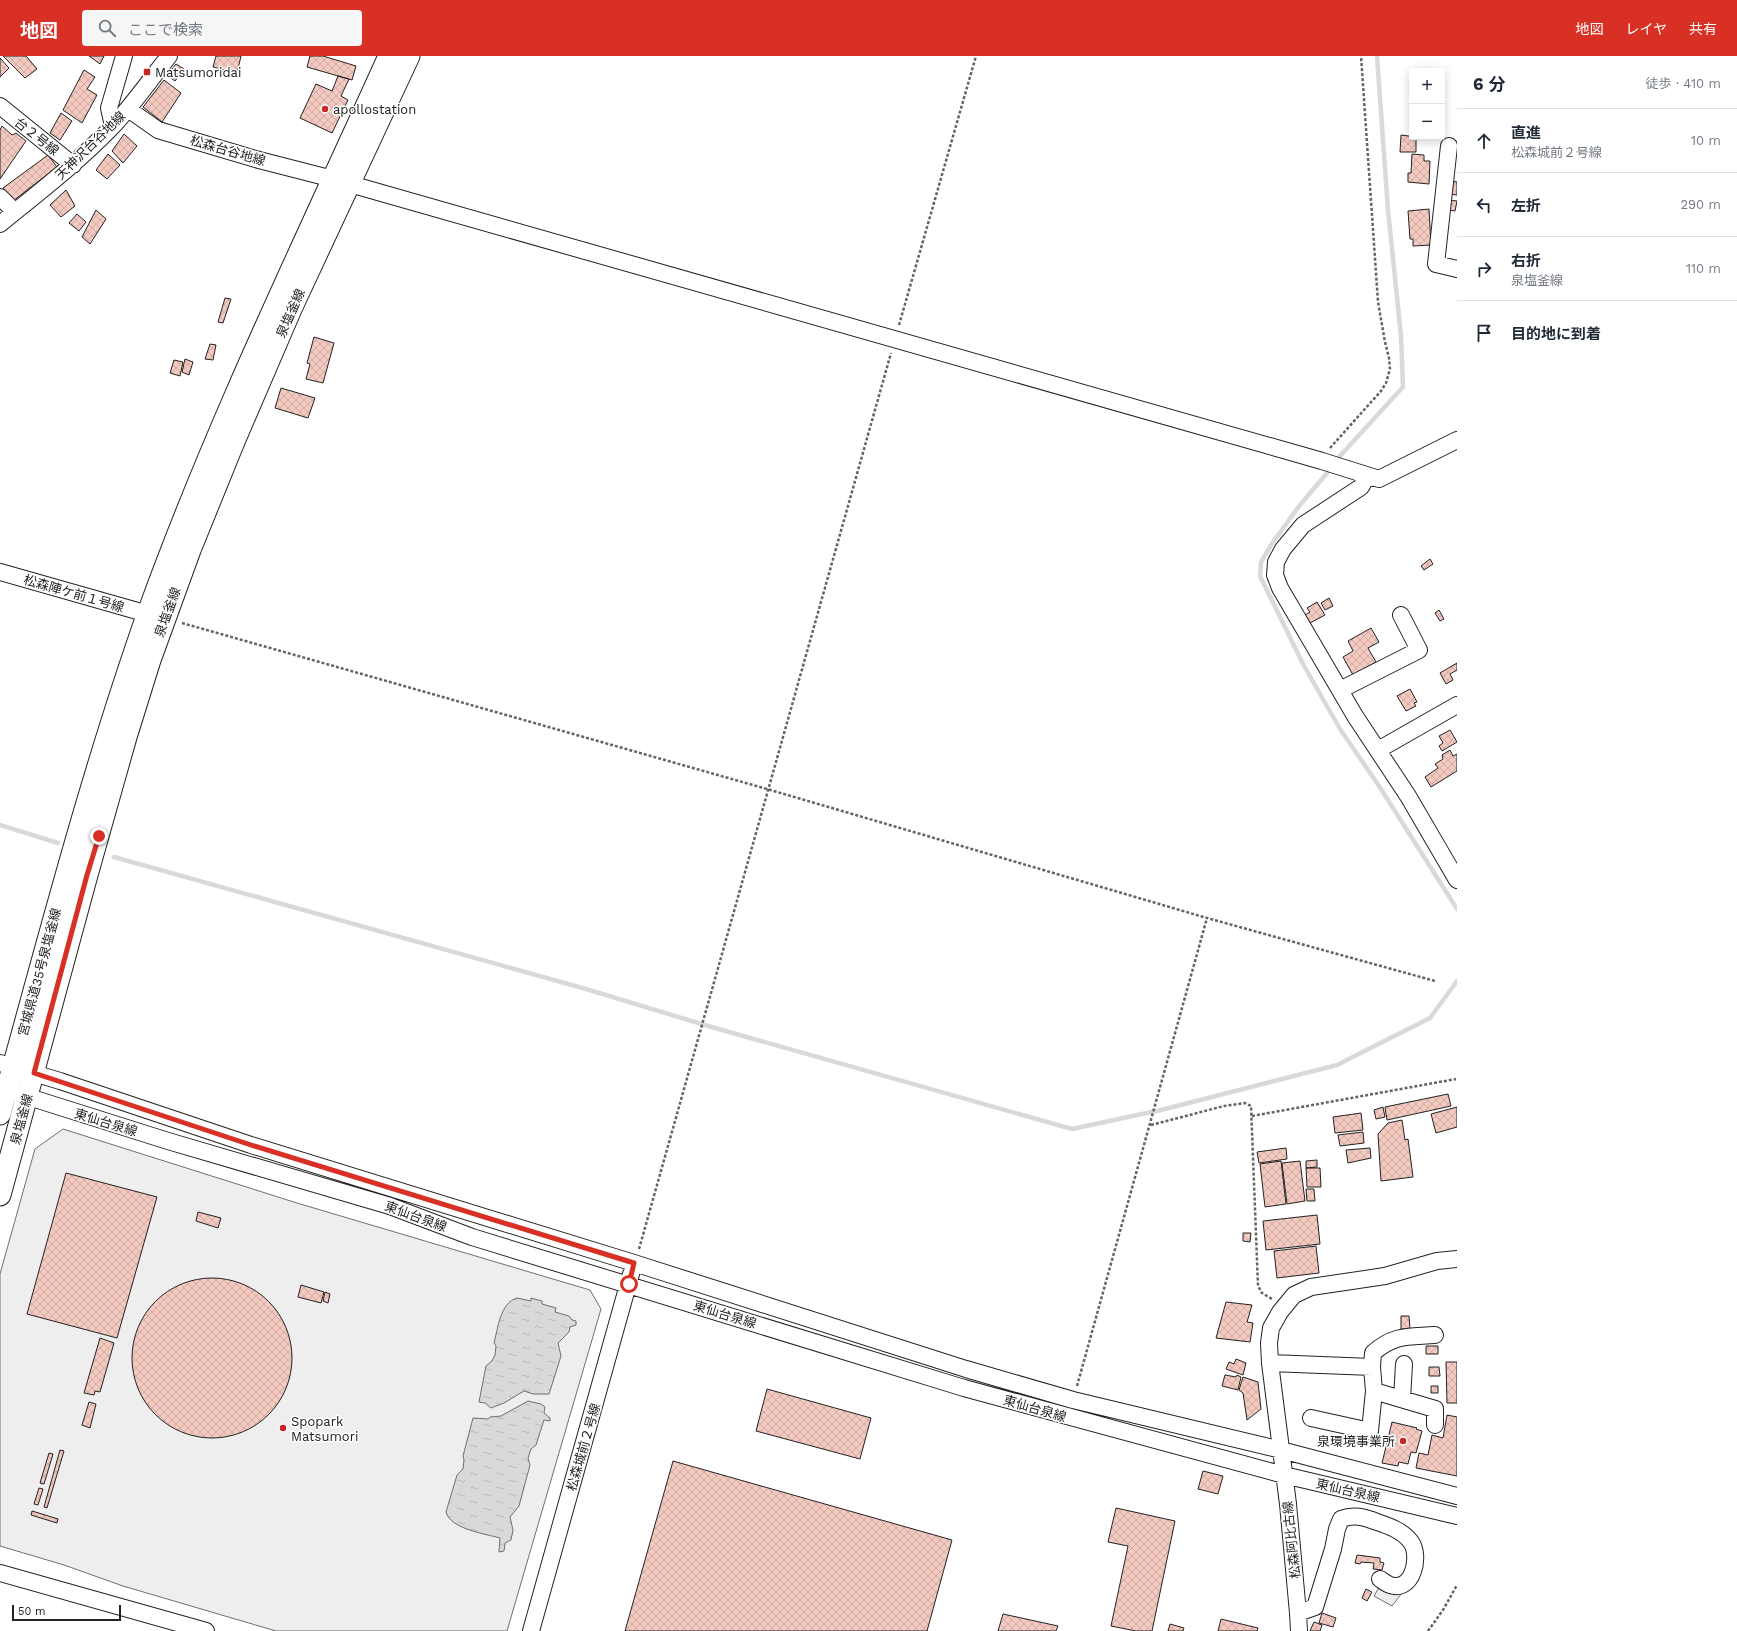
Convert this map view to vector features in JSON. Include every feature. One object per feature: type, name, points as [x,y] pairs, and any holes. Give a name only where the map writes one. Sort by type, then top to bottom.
[{"type":"main road","name":"泉塩釜線","points":[[342,182],[389,56]]},
{"type":"main road","name":"泉塩釜線","points":[[0,1196],[126,737],[156,616],[184,517],[258,340],[409,56]]},
{"type":"main road","name":"泉塩釜線","points":[[79,830],[103,746],[156,616]]},
{"type":"main road","name":"宮城県道35号泉塩釜線","points":[[0,1114],[7,1065],[79,830]]},
{"type":"street","points":[[113,126],[109,108],[124,56]]},
{"type":"street","name":"天神沢台谷地線","points":[[0,224],[73,165],[113,126],[169,56]]},
{"type":"street","name":"台２号線","points":[[0,106],[73,165]]},
{"type":"street","name":"松森台谷地線","points":[[128,109],[158,130],[259,160],[895,338],[1322,461],[1367,476]]},
{"type":"street","points":[[1448,146],[1436,264],[1457,269]]},
{"type":"street","points":[[0,197],[15,212]]},
{"type":"street","points":[[1457,440],[1378,479],[1367,476],[1361,487],[1303,525],[1283,549],[1276,562],[1275,575],[1280,588],[1340,690],[1408,796],[1457,880]]},
{"type":"street","name":"松森陣ケ前１号線","points":[[0,572],[156,616]]},
{"type":"street","points":[[1340,690],[1419,650],[1401,615]]},
{"type":"street","points":[[1378,750],[1457,705]]},
{"type":"street","points":[[7,1065],[258,1148],[634,1263],[958,1367],[1073,1400],[1281,1450],[1457,1496]]},
{"type":"street","name":"東仙台泉線","points":[[3,1089],[175,1143],[390,1206],[472,1237],[964,1388],[1284,1475],[1457,1516]]},
{"type":"street","name":"松森阿比古線","points":[[1299,1631],[1284,1475],[1270,1363],[1271,1328],[1284,1307],[1294,1295],[1311,1287],[1386,1276],[1437,1260],[1457,1259]]},
{"type":"street","name":"松森城前２号線","points":[[531,1631],[634,1263]]},
{"type":"street","points":[[1311,1418],[1370,1432],[1374,1390],[1372,1367],[1373,1353],[1383,1343],[1397,1337],[1435,1335]]},
{"type":"street","points":[[1270,1363],[1372,1367]]},
{"type":"street","points":[[1402,1399],[1404,1364]]},
{"type":"street","points":[[1374,1390],[1435,1409],[1434,1425]]},
{"type":"street","points":[[1298,1613],[1315,1607],[1333,1550],[1337,1529],[1342,1519],[1351,1515],[1369,1518],[1394,1528],[1410,1541],[1416,1553],[1414,1568],[1408,1581],[1400,1586],[1390,1585],[1380,1579]]},
{"type":"street","points":[[0,1573],[206,1631]]},
{"type":"path","points":[[634,1263],[767,788],[976,56]]},
{"type":"path","points":[[1322,461],[1327,451],[1337,439],[1381,391],[1386,383],[1390,369],[1390,358],[1384,342],[1378,302],[1362,56]]},
{"type":"path","points":[[156,616],[767,788],[1207,918],[1435,981]]},
{"type":"path","points":[[1073,1400],[1157,1103],[1207,918]]},
{"type":"path","points":[[1252,1116],[1456,1079]]},
{"type":"path","points":[[1150,1125],[1224,1106],[1245,1103],[1251,1106],[1258,1286],[1262,1292],[1284,1307]]},
{"type":"path","points":[[1428,1631],[1443,1610],[1457,1585]]},
{"type":"shaded area","name":"Spopark Matsumori","points":[[63,1129],[297,1203],[590,1290],[601,1309],[507,1631],[276,1631],[123,1586],[64,1565],[0,1546],[0,1274],[35,1149]]},
{"type":"shaded area","points":[[1381,1584],[1402,1593],[1392,1606],[1374,1596]]},
{"type":"water","points":[[517,1298],[531,1301],[531,1298],[542,1301],[542,1304],[556,1308],[555,1312],[569,1316],[572,1320],[576,1321],[576,1325],[570,1327],[569,1332],[558,1343],[561,1356],[549,1394],[533,1394],[524,1391],[504,1403],[491,1408],[485,1403],[479,1402],[486,1366],[492,1361],[495,1355],[496,1346],[494,1343],[503,1310],[511,1301]]},
{"type":"water","points":[[528,1401],[541,1404],[545,1407],[544,1413],[550,1418],[550,1421],[544,1420],[536,1445],[531,1449],[528,1458],[530,1465],[519,1506],[510,1517],[513,1530],[511,1540],[505,1543],[504,1551],[499,1552],[500,1538],[461,1527],[449,1518],[446,1512],[457,1475],[463,1469],[463,1456],[473,1418],[488,1419],[490,1417],[501,1416]]},
{"type":"building","points":[[3,56],[26,56],[37,69],[25,78]]},
{"type":"building","points":[[89,56],[104,56],[100,64]]},
{"type":"building","points":[[216,56],[241,56],[237,73],[213,67]]},
{"type":"building","points":[[310,56],[323,56],[356,66],[352,80],[307,67]]},
{"type":"building","points":[[0,58],[9,68],[0,77]]},
{"type":"building","points":[[176,64],[184,69],[175,81],[167,75]]},
{"type":"building","points":[[84,70],[95,77],[87,89],[97,95],[82,123],[63,110]]},
{"type":"building","points":[[338,76],[349,79],[341,96],[348,100],[332,133],[300,118],[316,84],[332,91]]},
{"type":"building","points":[[164,80],[181,93],[162,122],[143,107]]},
{"type":"building","points":[[61,113],[72,121],[60,140],[50,133]]},
{"type":"building","points":[[2,126],[12,135],[16,133],[26,141],[0,179],[0,130]]},
{"type":"building","points":[[124,134],[137,146],[123,163],[112,151]]},
{"type":"building","points":[[1401,135],[1409,136],[1409,140],[1416,140],[1416,152],[1400,152]]},
{"type":"building","points":[[108,154],[120,165],[107,179],[96,170]]},
{"type":"building","points":[[1412,154],[1424,155],[1424,161],[1430,161],[1429,184],[1408,182],[1408,173],[1411,173]]},
{"type":"building","points":[[48,155],[57,167],[13,201],[3,188]]},
{"type":"building","points":[[1451,181],[1457,182],[1457,195],[1449,194]]},
{"type":"building","points":[[66,190],[75,206],[61,217],[50,205]]},
{"type":"building","points":[[1449,200],[1457,201],[1455,211],[1448,210]]},
{"type":"building","points":[[1429,209],[1431,245],[1413,246],[1413,239],[1410,239],[1408,211]]},
{"type":"building","points":[[96,210],[106,219],[90,244],[82,237]]},
{"type":"building","points":[[77,214],[86,222],[79,231],[69,223]]},
{"type":"building","points":[[225,298],[231,299],[223,323],[218,322]]},
{"type":"building","points":[[314,337],[334,343],[323,383],[306,379],[310,364],[307,363]]},
{"type":"building","points":[[210,344],[216,345],[213,360],[205,359]]},
{"type":"building","points":[[185,359],[193,362],[189,375],[182,372]]},
{"type":"building","points":[[174,360],[183,362],[180,376],[170,373]]},
{"type":"building","points":[[281,388],[315,398],[308,418],[275,408]]},
{"type":"building","points":[[1430,559],[1433,564],[1424,570],[1421,566]]},
{"type":"building","points":[[1329,598],[1333,606],[1325,610],[1321,603]]},
{"type":"building","points":[[1317,602],[1325,615],[1310,623],[1305,615],[1310,612],[1307,608]]},
{"type":"building","points":[[1439,610],[1444,619],[1440,621],[1435,613]]},
{"type":"building","points":[[1371,628],[1379,642],[1368,648],[1376,662],[1353,675],[1343,657],[1353,651],[1348,641]]},
{"type":"building","points":[[1457,663],[1457,670],[1450,674],[1453,680],[1446,684],[1440,673]]},
{"type":"building","points":[[1410,689],[1417,702],[1414,703],[1416,706],[1406,711],[1397,696]]},
{"type":"building","points":[[1450,730],[1457,742],[1442,751],[1439,746],[1443,743],[1439,736]]},
{"type":"building","points":[[1450,750],[1453,756],[1457,754],[1457,771],[1431,787],[1425,777],[1438,768],[1435,764],[1443,759],[1442,755]]},
{"type":"building","points":[[1448,1094],[1451,1106],[1387,1120],[1385,1107]]},
{"type":"building","points":[[1383,1107],[1385,1117],[1376,1119],[1374,1110]]},
{"type":"building","points":[[1457,1107],[1457,1127],[1436,1133],[1431,1114]]},
{"type":"building","points":[[1361,1113],[1363,1130],[1335,1133],[1333,1117]]},
{"type":"building","points":[[1402,1120],[1405,1140],[1408,1139],[1413,1177],[1381,1181],[1378,1134],[1388,1123]]},
{"type":"building","points":[[1363,1132],[1364,1143],[1340,1146],[1338,1135]]},
{"type":"building","points":[[1286,1148],[1287,1159],[1259,1163],[1257,1152]]},
{"type":"building","points":[[1370,1148],[1371,1158],[1348,1163],[1346,1150]]},
{"type":"building","points":[[1317,1160],[1317,1167],[1306,1168],[1306,1161]]},
{"type":"building","points":[[1281,1161],[1286,1204],[1265,1207],[1260,1164]]},
{"type":"building","points":[[1300,1161],[1305,1201],[1287,1204],[1282,1163]]},
{"type":"building","points":[[1306,1168],[1320,1168],[1321,1187],[1307,1187]]},
{"type":"building","points":[[66,1173],[157,1197],[117,1338],[27,1314]]},
{"type":"building","points":[[1306,1189],[1314,1189],[1315,1201],[1307,1201]]},
{"type":"building","points":[[198,1212],[221,1218],[218,1228],[196,1221]]},
{"type":"building","points":[[1317,1215],[1320,1244],[1266,1250],[1263,1221]]},
{"type":"building","points":[[1243,1233],[1251,1233],[1250,1242],[1243,1241]]},
{"type":"building","points":[[1316,1246],[1319,1273],[1277,1278],[1274,1251]]},
{"type":"building","points":[[212,1278],[242,1284],[262,1296],[274,1308],[286,1328],[292,1358],[286,1388],[274,1408],[262,1420],[242,1432],[212,1438],[182,1432],[162,1420],[150,1408],[138,1388],[132,1358],[138,1328],[150,1308],[162,1296],[182,1284]]},
{"type":"building","points":[[301,1285],[324,1292],[321,1303],[298,1297]]},
{"type":"building","points":[[325,1292],[330,1294],[328,1303],[323,1301]]},
{"type":"building","points":[[1226,1302],[1252,1305],[1247,1322],[1253,1323],[1250,1342],[1216,1338]]},
{"type":"building","points":[[1401,1316],[1409,1316],[1410,1329],[1401,1329]]},
{"type":"building","points":[[100,1338],[114,1343],[100,1392],[95,1391],[94,1395],[84,1393]]},
{"type":"building","points":[[1426,1346],[1438,1346],[1438,1354],[1426,1354]]},
{"type":"building","points":[[1236,1359],[1246,1363],[1243,1375],[1226,1369],[1229,1362],[1234,1364]]},
{"type":"building","points":[[1446,1362],[1457,1362],[1457,1403],[1447,1403]]},
{"type":"building","points":[[1429,1367],[1439,1367],[1440,1376],[1429,1376]]},
{"type":"building","points":[[1225,1375],[1236,1377],[1237,1375],[1241,1377],[1238,1390],[1222,1386]]},
{"type":"building","points":[[1243,1377],[1258,1382],[1261,1409],[1247,1420],[1243,1393],[1239,1390]]},
{"type":"building","points":[[1431,1386],[1438,1386],[1438,1393],[1431,1393]]},
{"type":"building","points":[[767,1389],[871,1418],[860,1459],[756,1431]]},
{"type":"building","points":[[89,1402],[96,1404],[90,1428],[82,1425]]},
{"type":"building","points":[[1447,1415],[1457,1417],[1457,1476],[1416,1468],[1419,1453],[1428,1455],[1432,1435],[1443,1438]]},
{"type":"building","name":"泉環境事業所","points":[[1392,1422],[1417,1428],[1416,1429],[1422,1431],[1416,1453],[1411,1452],[1408,1464],[1399,1462],[1398,1466],[1382,1463]]},
{"type":"building","points":[[60,1450],[64,1451],[47,1508],[44,1507]]},
{"type":"building","points":[[49,1453],[53,1454],[44,1484],[40,1483]]},
{"type":"building","points":[[673,1461],[952,1540],[927,1631],[625,1631]]},
{"type":"building","points":[[1203,1471],[1223,1476],[1218,1494],[1198,1489]]},
{"type":"building","points":[[39,1488],[43,1489],[38,1505],[34,1504]]},
{"type":"building","points":[[1116,1508],[1175,1521],[1152,1631],[1136,1631],[1111,1626],[1128,1546],[1108,1542]]},
{"type":"building","points":[[32,1511],[58,1519],[57,1523],[31,1515]]},
{"type":"building","points":[[1357,1555],[1380,1558],[1380,1562],[1384,1563],[1382,1570],[1373,1569],[1374,1563],[1355,1563]]},
{"type":"building","points":[[1366,1589],[1372,1592],[1367,1601],[1362,1598]]},
{"type":"building","points":[[1322,1613],[1336,1618],[1333,1627],[1319,1623]]},
{"type":"building","points":[[1003,1614],[1058,1626],[1056,1631],[998,1631]]},
{"type":"building","points":[[1221,1619],[1258,1628],[1257,1631],[1218,1631]]},
{"type":"building","points":[[1314,1622],[1322,1625],[1320,1631],[1310,1631]]},
{"type":"building","points":[[1170,1624],[1184,1628],[1183,1631],[1168,1631]]},
{"type":"waterway","points":[[1340,456],[1403,387],[1401,336],[1388,210],[1377,56]]},
{"type":"waterway","points":[[1327,473],[1300,505],[1273,542],[1261,562],[1260,576],[1303,664],[1340,729],[1379,786],[1457,909]]},
{"type":"waterway","points":[[0,825],[58,843]]},
{"type":"waterway","points":[[114,857],[586,989],[708,1026],[1072,1129],[1161,1110],[1337,1065],[1430,1018],[1457,981]]},
{"type":"place","name":"Matsumoridai","points":[[147,72]]},
{"type":"place","name":"apollostation","points":[[325,109]]},
{"type":"place","name":"Spopark Matsumori","points":[[283,1428]]},
{"type":"place","name":"泉環境事業所","points":[[1403,1441]]},
{"type":"route","points":[[99,836],[87,875],[34,1073],[251,1145],[634,1263],[629,1284]]}]
